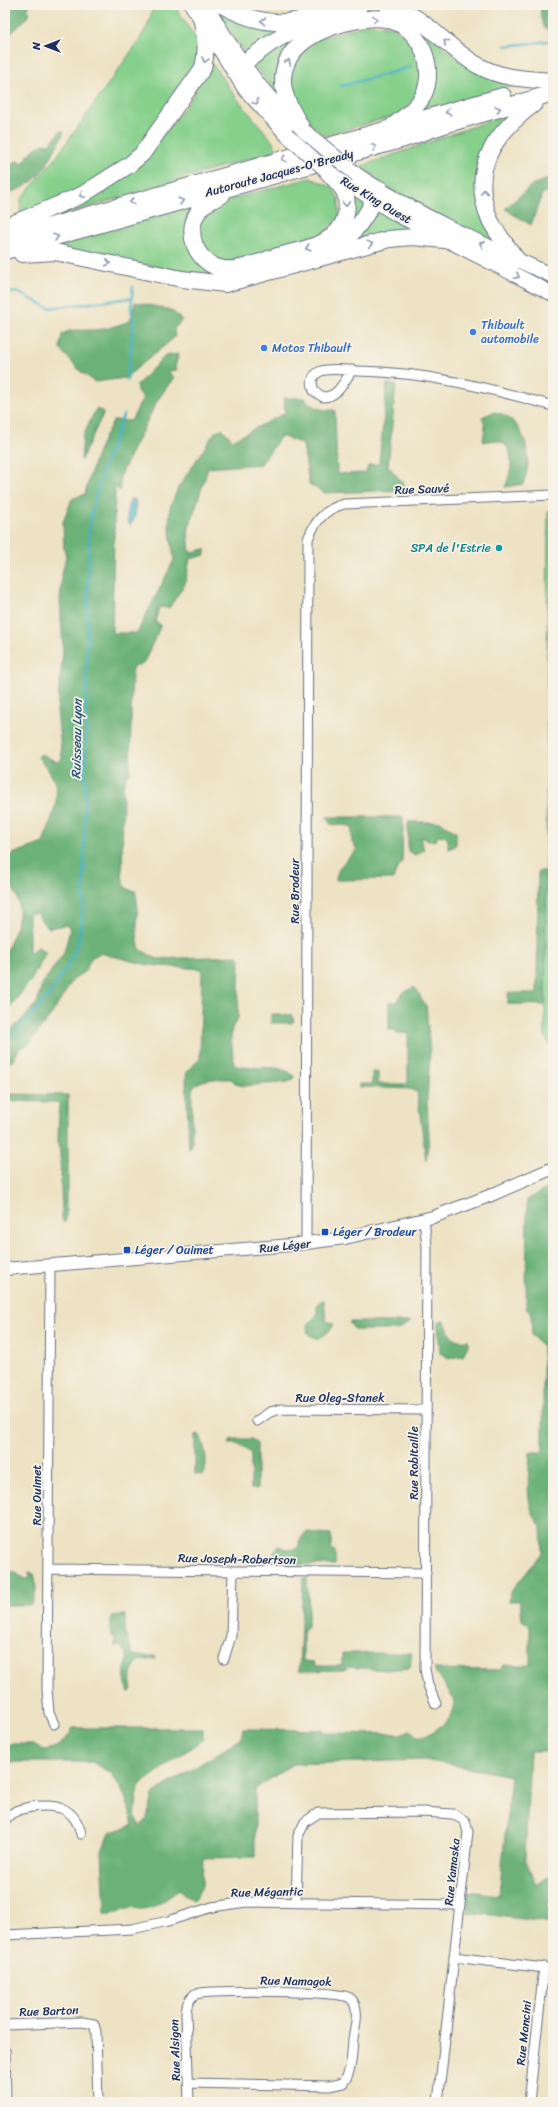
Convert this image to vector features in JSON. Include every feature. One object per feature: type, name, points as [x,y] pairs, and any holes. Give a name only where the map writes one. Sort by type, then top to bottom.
[{"type":"highway","points":[[222,5],[260,22],[278,23],[315,17],[360,5]]},
{"type":"highway","points":[[387,5],[414,17],[462,54],[487,70],[506,76],[553,82]]},
{"type":"highway","points":[[238,67],[271,43],[315,17]]},
{"type":"highway","points":[[303,130],[286,99],[283,83],[287,61],[293,51],[304,40],[318,31],[354,21],[378,19],[394,21],[412,34],[425,53],[428,68],[427,86],[420,101],[389,129]]},
{"type":"highway","points":[[5,228],[82,195],[114,176],[142,154],[203,68],[207,54],[206,36],[202,22]]},
{"type":"highway","name":"Autoroute Jacques-O'Bready","points":[[5,239],[553,82]]},
{"type":"highway","points":[[517,260],[497,233],[488,214],[484,194],[485,170],[491,150],[501,133],[515,118],[548,94]]},
{"type":"highway","name":"Autoroute Jacques-O'Bready","points":[[5,251],[396,141],[548,94]]},
{"type":"highway","points":[[250,181],[207,204],[196,215],[192,228],[195,246],[202,257],[212,265],[224,268],[242,267],[325,242],[336,235],[345,220],[347,209],[345,194],[334,177]]},
{"type":"highway","points":[[320,258],[349,238],[367,216],[377,195]]},
{"type":"highway","points":[[5,256],[51,252],[182,279],[225,284],[389,239],[412,237],[445,240]]},
{"type":"main road","name":"Rue King Ouest","points":[[192,5],[202,22],[238,67],[282,112],[357,174],[377,195],[445,240],[553,294]]},
{"type":"main road","name":"Rue King Ouest","points":[[206,5],[238,67],[245,89],[287,135],[334,177],[377,195],[553,276]]},
{"type":"street","points":[[352,370],[416,375],[464,383],[553,406]]},
{"type":"street","name":"Rue Sauvé","points":[[308,539],[313,528],[324,512],[344,504],[553,495]]},
{"type":"street","name":"Rue Brodeur","points":[[306,1244],[308,539]]},
{"type":"street","name":"Rue Léger","points":[[5,1269],[306,1244],[345,1238],[424,1220],[489,1196],[553,1168]]},
{"type":"street","name":"Rue Robitaille","points":[[424,1220],[428,1246],[425,1669],[428,1685],[436,1704]]},
{"type":"street","name":"Rue Ouimet","points":[[50,1266],[47,1696],[49,1712],[54,1724]]},
{"type":"street","name":"Rue Oleg-Stanek","points":[[257,1420],[270,1412],[281,1410],[426,1410]]},
{"type":"street","name":"Rue Joseph-Robertson","points":[[48,1569],[426,1573]]},
{"type":"street","points":[[224,1659],[232,1631],[233,1571]]},
{"type":"street","points":[[5,1820],[12,1813],[24,1808],[64,1809],[73,1817],[80,1828],[81,1834]]},
{"type":"street","name":"Rue Yamaska","points":[[296,1903],[298,1836],[302,1826],[318,1812],[423,1812],[453,1814],[465,1821],[468,1832],[438,2102]]},
{"type":"street","name":"Rue Mégantic","points":[[5,1935],[132,1929],[222,1905],[246,1902],[460,1905]]},
{"type":"street","points":[[454,1957],[548,1968]]},
{"type":"street","name":"Rue Mancini","points":[[529,2102],[548,1968]]},
{"type":"street","name":"Rue Namagok","points":[[189,2083],[329,2086],[343,2083],[349,2071],[356,2013],[351,1998],[338,1994],[202,1993],[190,1998]]},
{"type":"street","name":"Rue Alsigon","points":[[189,2102],[186,2013],[190,1998]]},
{"type":"street","name":"Rue Barton","points":[[5,2025],[82,2022],[94,2024],[96,2032],[98,2102]]},
{"type":"street","points":[[5,2051],[6,2102]]},
{"type":"green space","points":[[5,5],[30,5],[27,10],[30,12],[24,21],[5,41]]},
{"type":"green space","points":[[154,5],[174,5],[202,48],[201,59],[140,150],[81,190],[20,215],[21,199],[55,159],[138,42],[148,25]]},
{"type":"green space","points":[[541,5],[553,5],[553,33],[546,29],[542,22]]},
{"type":"green space","points":[[215,6],[236,18],[255,25],[272,28],[303,24],[361,9],[379,9],[395,13],[424,30],[464,63],[479,72],[498,80],[517,85],[419,113],[427,100],[432,86],[433,74],[432,62],[423,39],[407,22],[396,16],[370,12],[329,22],[316,27],[294,41],[286,51],[281,62],[277,93],[248,59]]},
{"type":"green space","points":[[367,24],[395,27],[416,48],[423,70],[416,99],[397,115],[325,136],[300,114],[289,92],[291,65],[317,39]]},
{"type":"green space","points":[[211,62],[239,101],[270,138],[278,151],[213,169],[5,233],[150,152],[189,102]]},
{"type":"green space","points":[[511,113],[484,152],[495,241],[438,215],[389,189],[362,166]]},
{"type":"green space","points":[[60,131],[64,132],[48,163],[42,171],[27,185],[5,194],[5,169],[17,161],[23,164],[28,155],[34,149],[51,143]]},
{"type":"green space","points":[[553,174],[553,189],[542,194],[531,225],[505,209],[532,185],[548,179]]},
{"type":"green space","points":[[310,178],[332,187],[339,199],[339,217],[323,236],[233,263],[217,261],[200,248],[198,221],[216,203]]},
{"type":"green space","points":[[350,197],[416,232],[220,278],[51,248],[195,204],[202,266],[326,248]]},
{"type":"green space","points":[[135,302],[171,310],[182,320],[174,329],[175,337],[125,378],[95,382],[80,371],[60,349],[62,334],[73,330],[102,329],[130,321]]},
{"type":"green space","points":[[179,354],[175,366],[177,370],[169,371],[169,373],[174,377],[157,401],[120,477],[120,491],[115,486],[112,633],[137,633],[174,560],[169,525],[170,508],[178,488],[215,432],[222,429],[233,440],[285,413],[284,398],[304,398],[318,408],[335,410],[337,474],[365,473],[369,465],[379,464],[387,384],[396,385],[388,466],[409,490],[324,493],[309,484],[303,444],[281,436],[261,464],[208,468],[188,531],[190,553],[205,549],[205,555],[190,559],[185,584],[169,608],[159,607],[155,622],[161,625],[143,664],[132,667],[130,773],[126,775],[123,786],[122,875],[125,886],[135,891],[137,898],[137,935],[140,949],[157,959],[238,956],[240,959],[238,1018],[232,1028],[231,1038],[234,1065],[249,1068],[281,1069],[294,1076],[293,1080],[288,1082],[244,1086],[235,1084],[232,1079],[215,1079],[200,1082],[195,1085],[192,1089],[192,1145],[189,1149],[186,1078],[187,1071],[200,1059],[202,969],[148,965],[100,953],[91,958],[85,971],[72,981],[55,1009],[29,1044],[20,1048],[12,1061],[5,1065],[5,1035],[20,1022],[37,1003],[42,984],[64,953],[70,929],[66,925],[48,928],[37,913],[29,914],[29,954],[38,947],[46,952],[32,979],[5,1013],[5,954],[14,934],[19,916],[19,906],[17,896],[5,874],[5,859],[15,853],[43,843],[56,804],[56,788],[51,774],[38,757],[41,754],[57,762],[62,759],[57,711],[63,651],[60,601],[62,574],[66,556],[64,548],[63,522],[72,499],[85,494],[96,456],[104,437],[114,420],[131,421],[143,398],[137,391],[137,385],[165,356]]},
{"type":"green space","points":[[96,409],[102,411],[103,414],[81,460],[83,436]]},
{"type":"green space","points":[[493,412],[504,415],[512,421],[519,429],[524,439],[528,462],[523,484],[505,487],[510,470],[510,453],[502,442],[494,440],[483,442],[485,425],[482,417]]},
{"type":"green space","points":[[548,512],[553,512],[553,1050],[545,1036]]},
{"type":"green space","points":[[327,817],[403,817],[402,863],[396,870],[394,879],[336,880],[340,867],[356,851],[356,847],[352,843],[352,826],[330,824]]},
{"type":"green space","points":[[408,822],[441,822],[456,832],[456,844],[454,847],[448,849],[448,840],[446,837],[439,835],[436,840],[428,841],[424,838],[420,838],[424,850],[415,855],[408,851]]},
{"type":"green space","points":[[538,871],[546,871],[545,1005],[508,1004],[508,993],[537,993]]},
{"type":"green space","points":[[414,987],[426,1005],[430,1053],[427,1101],[429,1138],[426,1160],[417,1092],[411,1089],[359,1087],[359,1084],[372,1084],[372,1072],[378,1072],[378,1084],[408,1084],[408,1033],[397,1033],[396,1030],[389,1030],[389,1002],[397,1002],[401,994]]},
{"type":"green space","points":[[271,1014],[292,1015],[294,1021],[292,1023],[271,1023]]},
{"type":"green space","points":[[5,1094],[68,1095],[68,1191],[66,1193],[66,1220],[64,1223],[62,1219],[60,1150],[58,1145],[59,1102],[5,1101]]},
{"type":"green space","points":[[553,1185],[553,1751],[530,1751],[525,1860],[536,1884],[549,1877],[553,1878],[553,1898],[546,1905],[553,1909],[553,1923],[467,1912],[468,1891],[499,1895],[511,1776],[425,1760],[293,1764],[255,1789],[255,1857],[203,1858],[202,1886],[194,1901],[179,1890],[153,1907],[141,1909],[130,1908],[115,1913],[105,1914],[102,1851],[109,1833],[133,1825],[129,1808],[121,1788],[111,1773],[92,1762],[5,1762],[5,1744],[34,1744],[42,1750],[47,1750],[64,1741],[73,1728],[203,1728],[203,1739],[138,1786],[135,1817],[140,1826],[146,1821],[154,1793],[241,1739],[243,1729],[323,1730],[324,1733],[401,1734],[410,1730],[417,1736],[422,1736],[435,1731],[441,1726],[451,1715],[454,1705],[449,1691],[434,1669],[501,1670],[504,1665],[530,1665],[530,1626],[522,1620],[520,1601],[508,1601],[511,1592],[542,1553],[541,1526],[535,1518],[532,1510],[528,1491],[530,1452],[543,1452],[543,1346],[532,1336],[531,1314],[526,1308],[527,1200]]},
{"type":"green space","points":[[324,1300],[326,1321],[333,1323],[333,1327],[319,1340],[308,1334],[307,1328],[309,1323],[317,1315],[317,1304]]},
{"type":"green space","points":[[441,1320],[445,1321],[450,1334],[454,1339],[468,1340],[469,1343],[463,1356],[449,1358],[440,1353],[438,1325]]},
{"type":"green space","points":[[349,1322],[411,1322],[397,1330],[355,1330]]},
{"type":"green space","points":[[195,1434],[200,1435],[206,1455],[206,1466],[202,1475],[195,1474]]},
{"type":"green space","points":[[231,1439],[252,1439],[257,1444],[257,1489],[251,1489],[251,1453],[237,1444],[229,1444]]},
{"type":"green space","points":[[306,1532],[331,1534],[331,1549],[335,1551],[335,1565],[271,1564],[275,1551],[279,1546],[290,1550],[298,1548],[302,1537]]},
{"type":"green space","points":[[5,1572],[15,1572],[24,1579],[29,1578],[29,1573],[34,1574],[36,1590],[31,1605],[5,1605]]},
{"type":"green space","points":[[303,1579],[307,1579],[309,1612],[307,1626],[303,1632],[303,1661],[314,1662],[315,1666],[342,1666],[342,1653],[412,1653],[410,1668],[387,1670],[348,1667],[345,1670],[299,1671]]},
{"type":"green space","points":[[125,1615],[125,1634],[131,1648],[131,1653],[137,1656],[155,1656],[156,1659],[138,1661],[131,1674],[132,1689],[129,1693],[125,1676],[125,1668],[128,1659],[121,1646],[115,1646],[115,1637],[111,1637],[111,1616]]},
{"type":"water","points":[[131,499],[135,500],[136,510],[134,520],[130,525],[127,519],[127,512],[128,504]]},
{"type":"waterway","name":"Ruisseau Lyon","points":[[505,46],[549,41],[553,36]]},
{"type":"waterway","name":"Ruisseau Lyon","points":[[341,86],[411,67]]},
{"type":"waterway","name":"Ruisseau Lyon","points":[[127,380],[134,323],[131,308],[133,287]]},
{"type":"waterway","points":[[5,294],[17,292],[49,308],[132,298]]},
{"type":"waterway","name":"Ruisseau Lyon","points":[[5,1044],[37,1009],[58,981],[74,953],[80,936],[83,912],[89,531],[94,501],[102,472],[124,414]]},
{"type":"place","name":"Thibault automobile","points":[[473,332]]},
{"type":"place","name":"Motos Thibault","points":[[264,348]]},
{"type":"place","name":"SPA de l'Estrie","points":[[499,548]]},
{"type":"place","name":"Léger / Brodeur","points":[[325,1232]]},
{"type":"place","name":"Léger / Ouimet","points":[[127,1250]]}]
